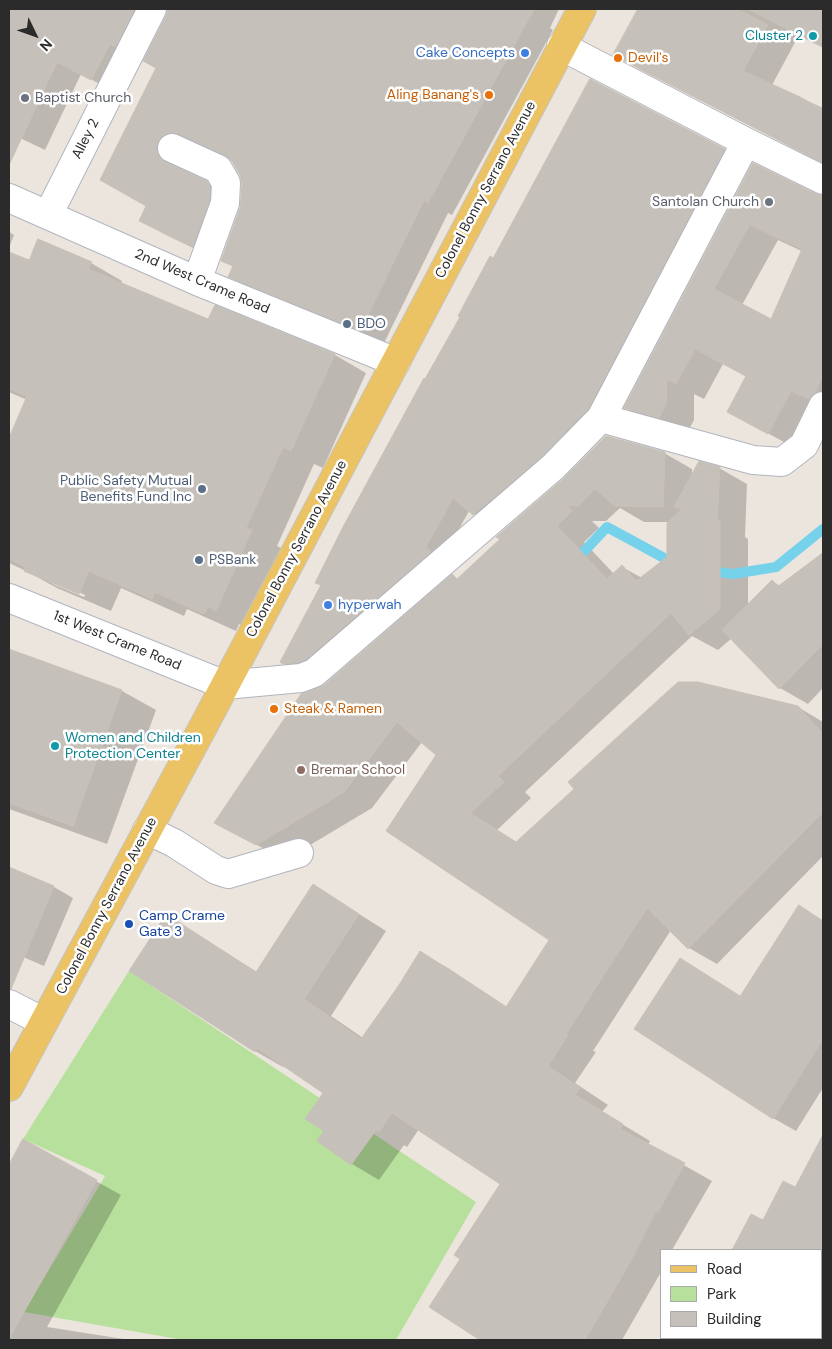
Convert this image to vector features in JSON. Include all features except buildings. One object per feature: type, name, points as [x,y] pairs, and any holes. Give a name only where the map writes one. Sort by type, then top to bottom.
[{"type":"main road","name":"Colonel Bonny Serrano Avenue","points":[[9,1087],[148,830],[582,9]]},
{"type":"street","name":"Alley 2","points":[[48,215],[152,9]]},
{"type":"street","points":[[561,46],[823,180]]},
{"type":"street","points":[[225,685],[301,678],[314,673],[553,467],[601,418],[746,142]]},
{"type":"street","points":[[172,148],[218,169],[226,183],[225,203],[197,282]]},
{"type":"street","name":"2nd West Crame Road","points":[[9,198],[197,282],[396,362]]},
{"type":"street","points":[[601,418],[753,460],[782,462],[804,445],[823,406]]},
{"type":"street","name":"1st West Crame Road","points":[[9,598],[225,685]]},
{"type":"street","points":[[148,830],[174,843],[216,870],[228,874],[299,853]]},
{"type":"street","points":[[9,1004],[44,1022]]},
{"type":"green space","points":[[129,971],[476,1202],[396,1340],[183,1340],[24,1312],[105,1176],[23,1139]]},
{"type":"waterway","points":[[574,562],[607,527],[677,565]]},
{"type":"waterway","points":[[709,571],[733,574],[776,567],[823,529]]},
{"type":"place","name":"Cluster 2","points":[[813,36]]},
{"type":"place","name":"Cake Concepts","points":[[525,53]]},
{"type":"place","name":"Devil's","points":[[618,58]]},
{"type":"place","name":"Aling Banang's","points":[[489,95]]},
{"type":"place","name":"Baptist Church","points":[[25,98]]},
{"type":"place","name":"Santolan Church","points":[[769,202]]},
{"type":"place","name":"BDO","points":[[347,324]]},
{"type":"place","name":"Public Safety Mutual Benefits Fund Inc","points":[[202,489]]},
{"type":"place","name":"PSBank","points":[[199,560]]},
{"type":"place","name":"hyperwah","points":[[328,605]]},
{"type":"place","name":"Steak & Ramen","points":[[274,709]]},
{"type":"place","name":"Women and Children Protection Center","points":[[55,746]]},
{"type":"place","name":"Bremar School","points":[[301,770]]},
{"type":"place","name":"Camp Crame Gate 3","points":[[129,924]]}]
